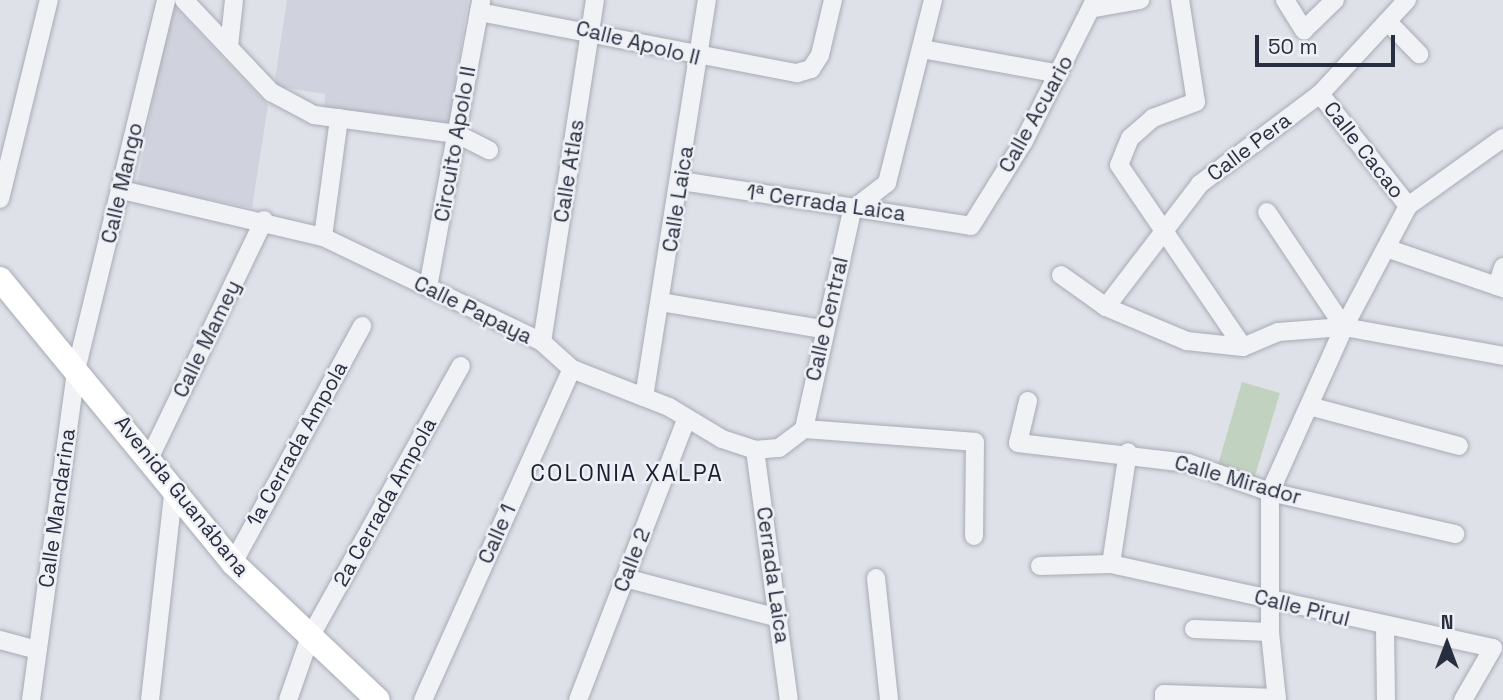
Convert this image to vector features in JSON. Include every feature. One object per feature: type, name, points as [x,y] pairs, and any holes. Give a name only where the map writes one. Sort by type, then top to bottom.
[{"type":"street","points":[[0,199],[49,0]]},
{"type":"street","name":"Calle Mango","points":[[77,366],[122,190],[166,0]]},
{"type":"street","points":[[184,0],[271,92],[314,115],[457,134],[489,150]]},
{"type":"street","points":[[229,46],[234,0]]},
{"type":"street","name":"Calle Atlas","points":[[542,342],[596,0]]},
{"type":"street","name":"Calle Laica","points":[[644,397],[662,302],[707,0]]},
{"type":"street","name":"Calle Apolo II","points":[[480,6],[591,29],[697,58],[797,73],[811,69],[820,55],[833,0]]},
{"type":"street","points":[[852,210],[887,183],[933,0]]},
{"type":"street","points":[[1095,4],[1140,0]]},
{"type":"street","points":[[1180,0],[1196,102],[1153,118],[1130,138],[1119,165],[1243,347]]},
{"type":"street","points":[[1285,0],[1304,30],[1335,0]]},
{"type":"street","name":"Calle Pera","points":[[1106,307],[1200,184],[1320,94],[1407,0]]},
{"type":"street","name":"Calle Acuario","points":[[971,226],[1059,74],[1095,4]]},
{"type":"street","name":"Circuito Apolo II","points":[[428,287],[480,6]]},
{"type":"street","points":[[1388,22],[1419,54]]},
{"type":"street","points":[[922,49],[1059,74]]},
{"type":"street","name":"Calle Cacao","points":[[1320,94],[1408,206]]},
{"type":"street","points":[[323,237],[339,118]]},
{"type":"street","points":[[1164,697],[1277,699],[1270,632],[1270,492],[1344,327],[1408,206],[1503,138]]},
{"type":"street","name":"1ª Cerrada Laica","points":[[681,181],[852,210],[971,226]]},
{"type":"street","name":"Calle Papaya","points":[[122,190],[264,220],[323,237],[542,342],[572,369],[644,397],[686,420],[755,450]]},
{"type":"street","name":"Calle Central","points":[[804,429],[823,329],[852,210]]},
{"type":"street","points":[[1267,212],[1344,327]]},
{"type":"street","name":"Calle Mamey","points":[[150,457],[264,220]]},
{"type":"street","points":[[1385,248],[1500,287],[1503,267]]},
{"type":"street","points":[[1061,275],[1106,307],[1187,341],[1243,347],[1278,332],[1344,327],[1503,356]]},
{"type":"street","name":"Avenida Guanábana","points":[[0,279],[77,366],[233,563],[379,700]]},
{"type":"street","points":[[662,302],[823,329]]},
{"type":"street","name":"1a Cerrada Ampola","points":[[233,563],[362,326]]},
{"type":"street","name":"Calle Mandarina","points":[[32,700],[77,366]]},
{"type":"street","name":"2a Cerrada Ampola","points":[[288,700],[310,637],[461,366]]},
{"type":"street","name":"Calle 1","points":[[422,700],[572,369]]},
{"type":"street","name":"Calle Mirador","points":[[1028,401],[1018,443],[1128,452],[1188,463],[1270,492],[1455,534]]},
{"type":"street","points":[[1309,406],[1459,446]]},
{"type":"street","name":"Calle 2","points":[[578,700],[686,420]]},
{"type":"street","points":[[755,450],[779,448],[804,429],[975,442],[974,536]]},
{"type":"street","name":"Cerrada Laica","points":[[755,450],[789,700]]},
{"type":"street","points":[[1111,564],[1128,452]]},
{"type":"street","points":[[150,700],[174,487]]},
{"type":"street","name":"Calle Pirul","points":[[1040,566],[1111,564],[1269,599],[1385,629],[1493,648],[1463,700]]},
{"type":"street","points":[[625,578],[779,618]]},
{"type":"street","points":[[876,578],[889,700]]},
{"type":"street","points":[[1194,629],[1270,632]]},
{"type":"street","points":[[1385,629],[1386,700]]},
{"type":"street","points":[[0,640],[37,650]]},
{"type":"shaded area","points":[[287,0],[468,0],[449,126],[324,108],[325,94],[274,86]]},
{"type":"shaded area","points":[[171,3],[268,105],[252,208],[137,185]]},
{"type":"green space","points":[[1242,382],[1280,393],[1254,479],[1217,468]]},
{"type":"district","name":"COLONIA XALPA","points":[[627,473]]}]
